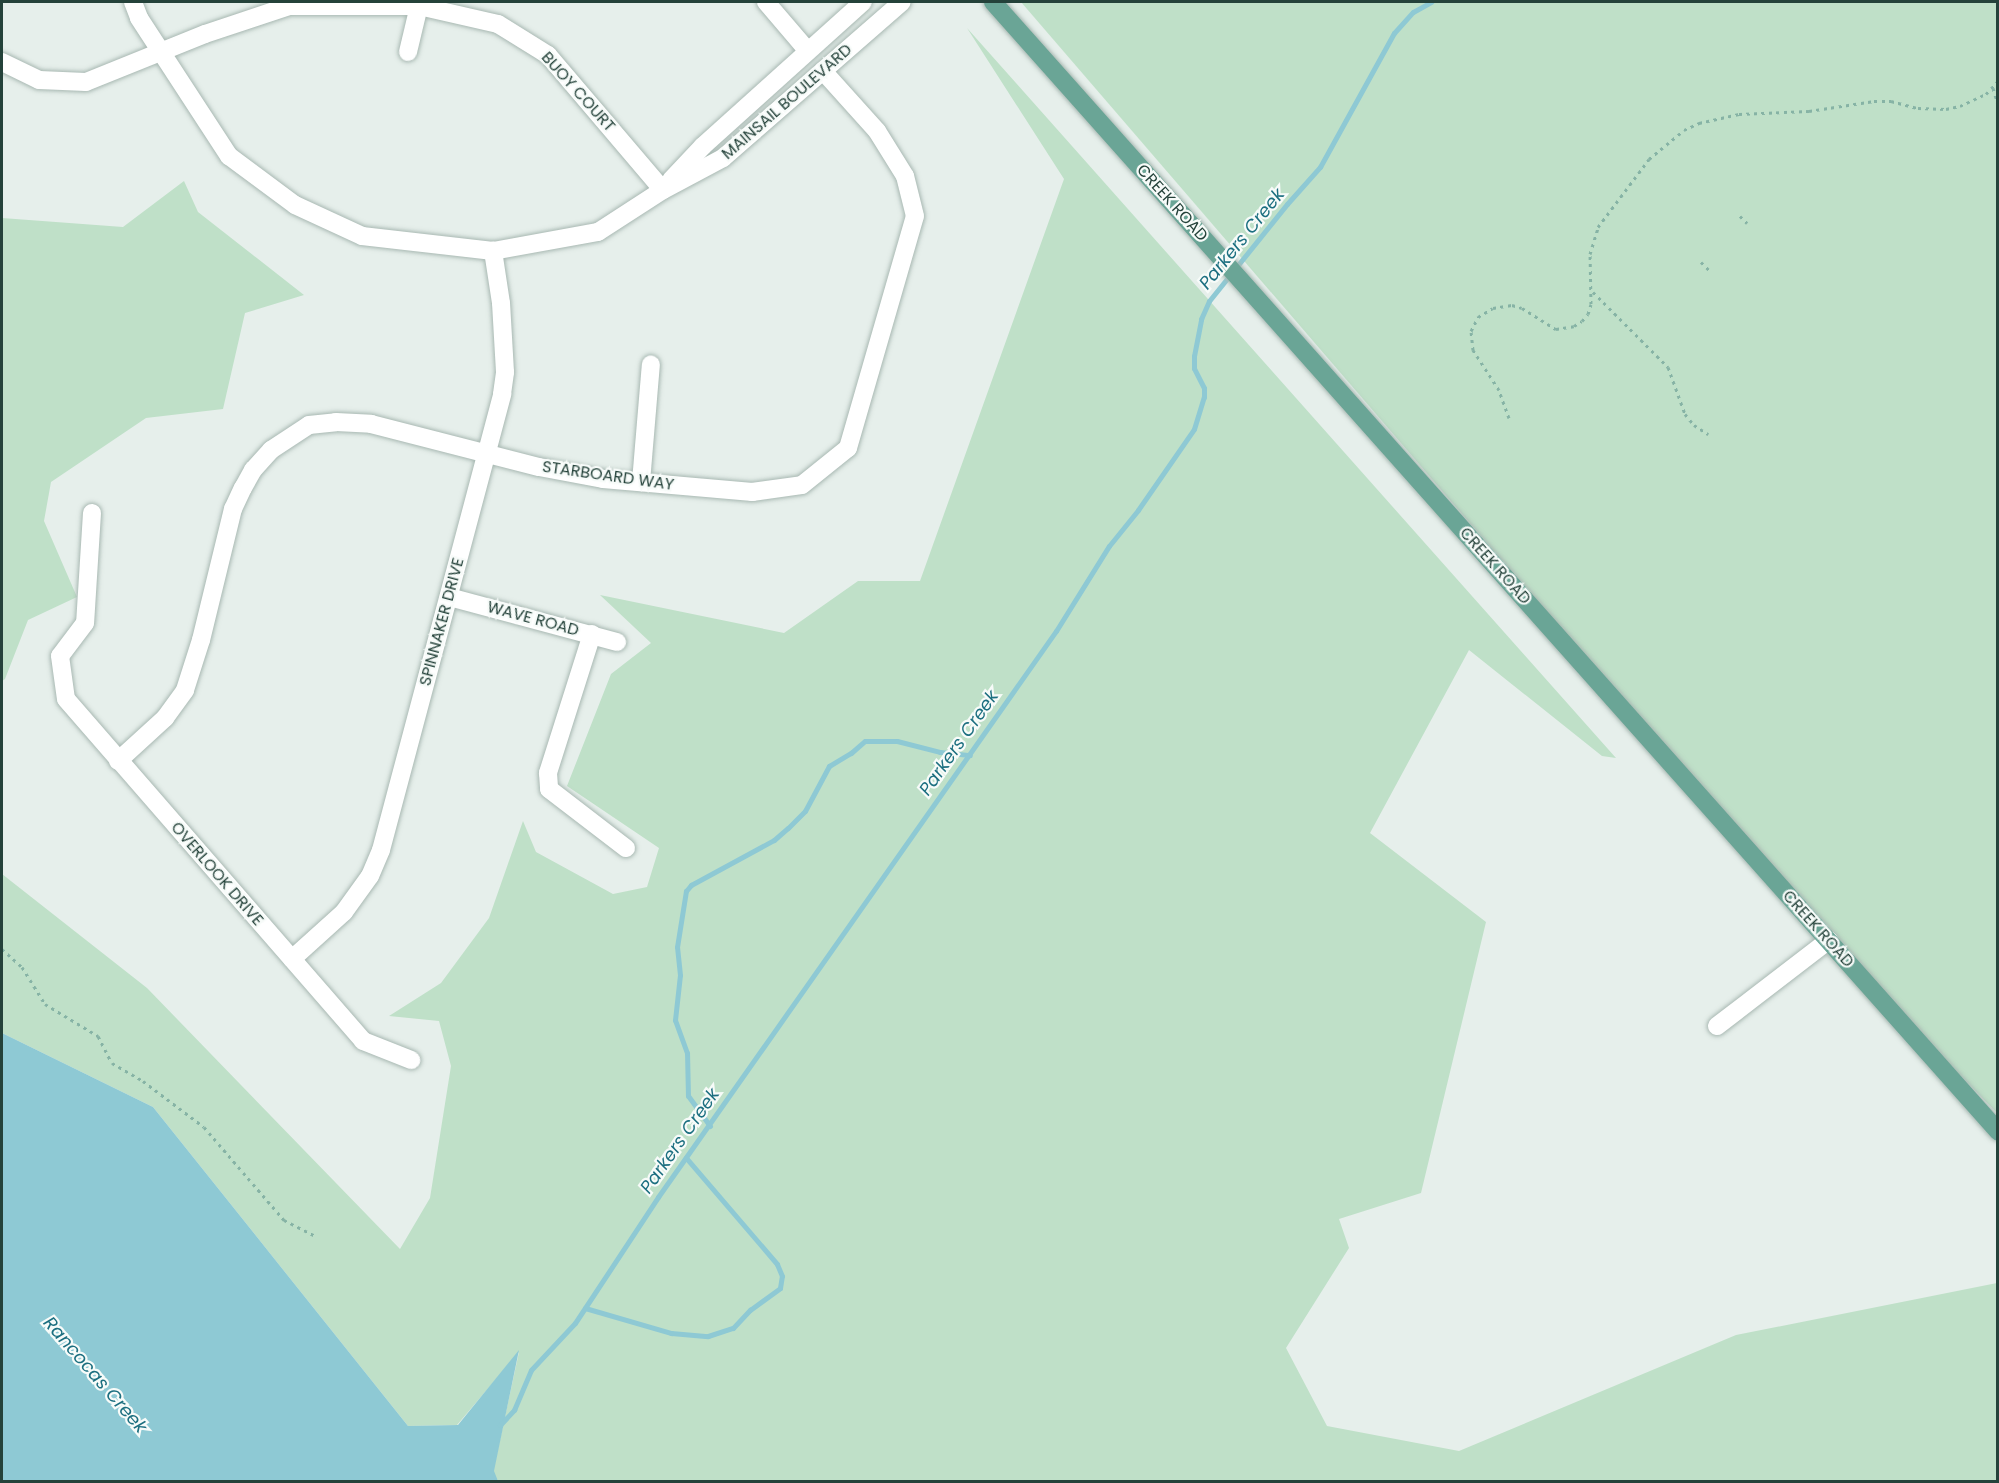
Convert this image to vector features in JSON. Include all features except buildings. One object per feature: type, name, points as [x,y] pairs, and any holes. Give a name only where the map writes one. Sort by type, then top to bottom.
[{"type":"main road","name":"CREEK ROAD","points":[[993,2],[1998,1131]]},
{"type":"street","name":"MAINSAIL BOULEVARD","points":[[133,2],[139,18],[229,156],[295,205],[362,236],[493,251],[598,232],[663,190],[723,158],[902,2]]},
{"type":"street","points":[[766,2],[807,50]]},
{"type":"street","name":"MAINSAIL BOULEVARD","points":[[663,190],[703,146],[863,2]]},
{"type":"street","name":"BUOY COURT","points":[[2,62],[39,80],[86,82],[289,6],[419,6],[498,24],[548,55],[663,190]]},
{"type":"street","points":[[408,52],[419,6]]},
{"type":"street","name":"STARBOARD WAY","points":[[118,761],[165,718],[185,690],[201,640],[233,509],[253,470],[272,450],[309,425],[336,422],[371,424],[539,467],[641,482],[752,492],[802,484],[848,448],[915,216],[905,176],[877,131],[823,71]]},
{"type":"street","name":"SPINNAKER DRIVE","points":[[292,959],[344,912],[370,876],[381,850],[502,394],[505,372],[501,303],[493,251]]},
{"type":"street","points":[[641,482],[651,364]]},
{"type":"street","name":"OVERLOOK DRIVE","points":[[92,513],[85,623],[60,657],[66,699],[363,1041],[411,1060]]},
{"type":"street","name":"WAVE ROAD","points":[[449,597],[617,642]]},
{"type":"street","points":[[592,634],[548,773],[549,789],[626,849]]},
{"type":"street","points":[[1717,1026],[1829,940]]},
{"type":"path","points":[[1509,418],[1499,390],[1473,350],[1472,332],[1478,317],[1493,308],[1512,305],[1522,308],[1547,326],[1563,329],[1574,326],[1588,314],[1591,290],[1590,254],[1598,227],[1649,159],[1684,130],[1699,123],[1739,114],[1809,111],[1874,100],[1891,101],[1918,108],[1946,109],[1975,100],[1993,88],[1998,81]]},
{"type":"path","points":[[1993,88],[1998,104]]},
{"type":"path","points":[[1740,216],[1747,223]]},
{"type":"path","points":[[1701,262],[1710,270]]},
{"type":"path","points":[[1591,290],[1668,367],[1685,414],[1694,425],[1708,434]]},
{"type":"path","points":[[2,949],[22,967],[45,1004],[98,1036],[112,1063],[143,1081],[204,1127],[284,1220],[315,1236]]},
{"type":"green space","points":[[1021,2],[1997,2],[1997,1113],[1829,940]]},
{"type":"green space","points":[[967,28],[1616,758],[1602,756],[1469,650],[1370,833],[1486,922],[1421,1193],[1339,1219],[1349,1248],[1286,1348],[1327,1426],[1459,1451],[1736,1335],[1997,1283],[1997,1481],[498,1481],[493,1472],[519,1352],[457,1425],[408,1426],[153,1107],[2,1033],[2,874],[147,988],[400,1249],[430,1198],[451,1066],[439,1021],[389,1016],[441,983],[489,918],[523,821],[536,852],[613,894],[647,887],[659,848],[567,786],[611,674],[651,643],[600,595],[784,633],[858,581],[920,581],[1064,179]]},
{"type":"green space","points":[[184,181],[198,212],[304,295],[245,313],[223,409],[146,418],[51,482],[44,521],[77,597],[28,620],[5,679],[2,681],[2,218],[123,227]]},
{"type":"water","name":"Rancocas Creek","points":[[2,1033],[153,1107],[408,1426],[458,1425],[519,1350],[494,1471],[498,1481],[2,1481]]},
{"type":"waterway","name":"Parkers Creek","points":[[500,1425],[514,1410],[531,1370],[575,1323],[658,1197],[1056,631],[1109,546],[1138,510],[1194,429],[1204,397],[1204,388],[1194,368],[1194,356],[1201,319],[1209,301],[1287,204],[1320,167],[1394,33],[1413,12],[1431,2]]},
{"type":"waterway","points":[[710,1126],[688,1096],[687,1053],[675,1020],[680,975],[677,947],[686,891],[691,885],[774,840],[805,811],[829,766],[851,753],[865,741],[897,741],[940,752],[970,755]]},
{"type":"waterway","points":[[585,1308],[671,1333],[708,1336],[733,1328],[750,1310],[780,1288],[782,1276],[777,1264],[686,1158]]}]
